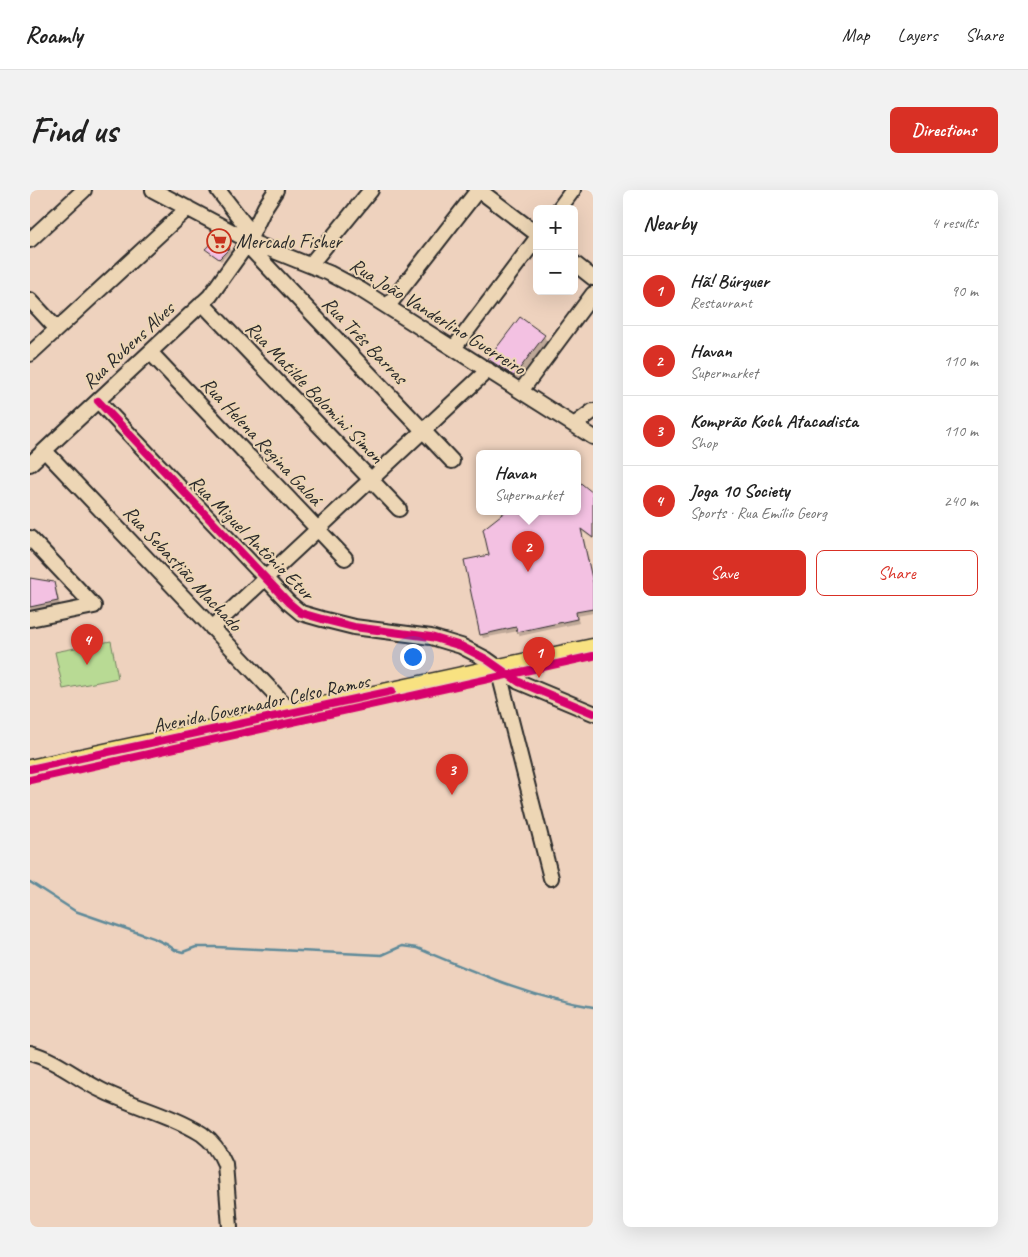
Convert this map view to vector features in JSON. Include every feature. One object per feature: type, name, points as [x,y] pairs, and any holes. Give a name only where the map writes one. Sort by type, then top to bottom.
[{"type":"main road","name":"Avenida Governador Celso Ramos","points":[[30,769],[593,648]]},
{"type":"street","points":[[30,240],[84,190]]},
{"type":"street","points":[[153,190],[248,241]]},
{"type":"street","points":[[218,190],[248,241]]},
{"type":"street","name":"Rua Rubens Alves","points":[[30,464],[216,289],[248,241],[276,190]]},
{"type":"street","points":[[310,265],[371,190]]},
{"type":"street","points":[[388,306],[478,190],[533,231]]},
{"type":"street","points":[[562,205],[573,190]]},
{"type":"street","points":[[30,354],[188,208]]},
{"type":"street","name":"Rua João Vanderlino Guerreiro","points":[[248,241],[342,279],[388,306],[593,437]]},
{"type":"street","name":"Rua Três Barras","points":[[248,241],[452,461]]},
{"type":"street","points":[[454,348],[533,243]]},
{"type":"street","points":[[578,266],[593,278]]},
{"type":"street","points":[[520,390],[593,294]]},
{"type":"street","points":[[30,300],[57,329]]},
{"type":"street","name":"Rua Matilde Bolomini Simon","points":[[202,303],[399,509]]},
{"type":"street","name":"Rua Helena Regina Galoá","points":[[150,352],[345,558]]},
{"type":"street","points":[[212,628],[488,370]]},
{"type":"street","name":"Rua Miguel Antônio Etur","points":[[98,401],[294,608],[310,616],[354,627],[415,634],[446,641],[475,652],[519,682],[593,713]]},
{"type":"street","points":[[574,425],[593,411]]},
{"type":"street","name":"Rua Sebastião Machado","points":[[45,450],[293,712]]},
{"type":"street","points":[[30,538],[94,606],[30,620]]},
{"type":"street","points":[[498,669],[551,878]]},
{"type":"street","points":[[30,1053],[57,1063],[101,1090],[192,1128],[210,1140],[226,1164],[230,1227]]},
{"type":"green space","points":[[111,641],[118,678],[63,689],[55,652]]},
{"type":"building","name":"Mercado Fisher","points":[[220,235],[230,248],[219,259],[205,249]]},
{"type":"building","points":[[520,317],[545,335],[514,376],[488,359]]},
{"type":"building","points":[[581,483],[593,493],[593,538],[581,529],[593,583],[593,609],[576,612],[577,619],[517,632],[516,627],[480,635],[464,560],[489,555],[483,529],[501,515],[581,515]]},
{"type":"building","points":[[30,578],[54,582],[58,601],[30,607]]},
{"type":"waterway","points":[[30,882],[75,911],[153,938],[175,950],[183,952],[196,947],[217,947],[382,955],[402,946],[417,948],[482,975],[525,990],[570,1003],[593,1007]]},
{"type":"cycle path","points":[[98,401],[289,603],[301,613],[354,627],[431,637],[461,646],[486,659],[519,682],[593,713]]},
{"type":"cycle path","points":[[30,780],[593,656]]},
{"type":"cycle path","points":[[30,769],[392,691]]},
{"type":"place","name":"Mercado Fisher","points":[[219,241]]},
{"type":"place","name":"Havan","points":[[528,572]]},
{"type":"place","name":"Joga 10 Society","points":[[87,665]]},
{"type":"place","name":"Hã! Búrguer","points":[[539,678]]},
{"type":"place","name":"Komprão Koch Atacadista","points":[[452,795]]}]
